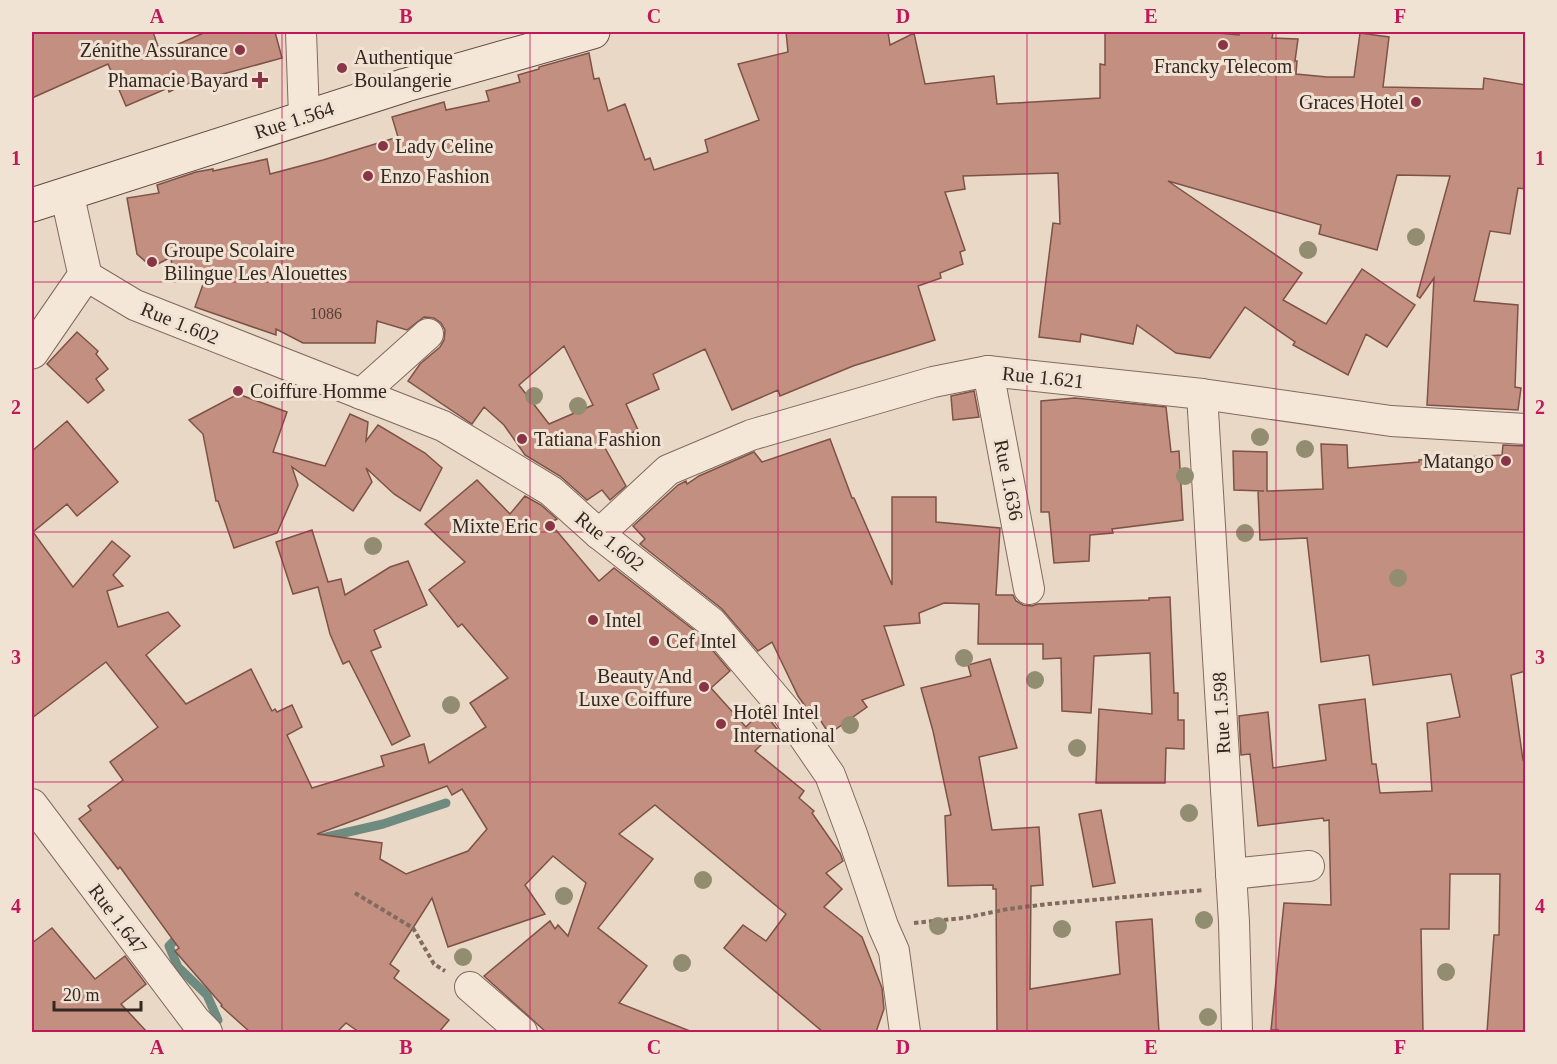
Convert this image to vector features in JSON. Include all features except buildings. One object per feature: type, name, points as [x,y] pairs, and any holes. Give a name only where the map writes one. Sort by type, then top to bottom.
[{"type":"main road","name":"Rue 1.564","points":[[32,205],[182,158],[304,116],[594,32]]},
{"type":"main road","points":[[32,352],[85,275],[67,194]]},
{"type":"street","points":[[301,32],[304,116]]},
{"type":"street","name":"Rue 1.602","points":[[85,275],[135,305],[443,426],[551,491],[599,534],[711,622],[786,711],[830,775],[894,951],[905,1032]]},
{"type":"street","points":[[361,394],[428,334]]},
{"type":"street","name":"Rue 1.621","points":[[599,534],[668,470],[751,435],[933,382],[988,371],[1202,394],[1391,421],[1526,429]]},
{"type":"street","name":"Rue 1.636","points":[[988,371],[1029,589]]},
{"type":"street","name":"Rue 1.598","points":[[1202,394],[1231,881],[1237,1032]]},
{"type":"street","name":"Rue 1.647","points":[[32,804],[195,1020],[207,1032]]},
{"type":"street","points":[[1231,881],[1309,866]]},
{"type":"street","points":[[470,987],[522,1032]]},
{"type":"path","points":[[883,926],[964,918],[1008,909],[1231,881]]},
{"type":"path","points":[[355,893],[413,928],[434,963],[470,987]]},
{"type":"waterway","points":[[322,838],[383,824],[446,803]]},
{"type":"waterway","points":[[182,933],[169,946],[178,967],[207,995],[218,1020],[209,1029]]},
{"type":"place","name":"Francky Telecom","points":[[1223,45]]},
{"type":"place","name":"Zénithe Assurance","points":[[240,50]]},
{"type":"place","name":"Authentique Boulangerie","points":[[342,68]]},
{"type":"place","name":"Phamacie Bayard","points":[[260,80]]},
{"type":"place","name":"Graces Hotel","points":[[1416,102]]},
{"type":"place","name":"Lady Celine","points":[[383,146]]},
{"type":"place","name":"Enzo Fashion","points":[[368,176]]},
{"type":"place","name":"Groupe Scolaire Bilingue Les Alouettes","points":[[152,262]]},
{"type":"place","name":"Coiffure Homme","points":[[238,391]]},
{"type":"place","name":"Tatiana Fashion","points":[[522,439]]},
{"type":"place","name":"Matango","points":[[1506,461]]},
{"type":"place","name":"Mixte Eric","points":[[550,526]]},
{"type":"place","name":"Intel","points":[[593,620]]},
{"type":"place","name":"Cef Intel","points":[[654,641]]},
{"type":"place","name":"Beauty And Luxe Coiffure","points":[[704,687]]},
{"type":"place","name":"Hotêl Intel International","points":[[721,724]]}]
